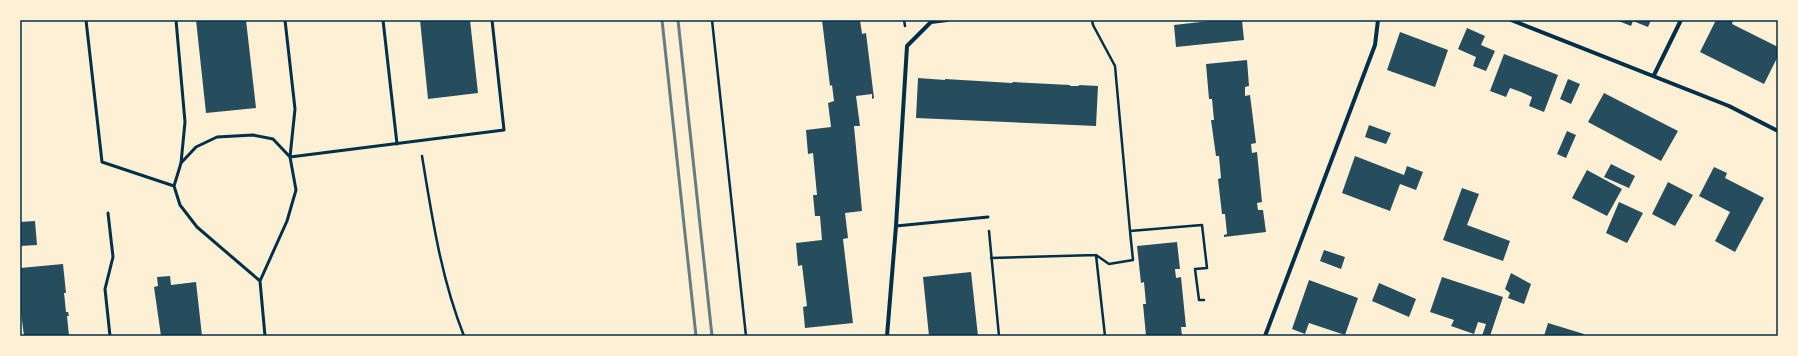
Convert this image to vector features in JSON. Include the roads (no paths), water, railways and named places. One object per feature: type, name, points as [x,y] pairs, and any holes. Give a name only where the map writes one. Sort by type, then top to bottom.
[{"type":"street","points":[[887,336],[896,226],[907,46],[931,22],[947,20]]},
{"type":"street","points":[[1264,336],[1376,45],[1378,20]]},
{"type":"street","points":[[1511,20],[1654,75],[1729,106],[1778,131]]},
{"type":"street","points":[[1654,75],[1681,20]]},
{"type":"lane","points":[[86,20],[102,162],[174,186]]},
{"type":"lane","points":[[176,20],[185,122],[181,163],[174,186],[180,205],[197,227],[260,281]]},
{"type":"lane","points":[[265,336],[260,281],[287,221],[296,190],[290,157],[295,109],[285,20]]},
{"type":"lane","points":[[383,20],[397,144]]},
{"type":"lane","points":[[290,157],[504,130],[492,20]]},
{"type":"lane","points":[[181,163],[196,147],[217,137],[253,135],[273,139],[290,157]]},
{"type":"lane","points":[[108,213],[112,257],[105,289],[110,336]]},
{"type":"lane","points":[[896,226],[988,217]]},
{"type":"railway","points":[[662,20],[696,336]]},
{"type":"railway","points":[[678,20],[712,336]]}]
